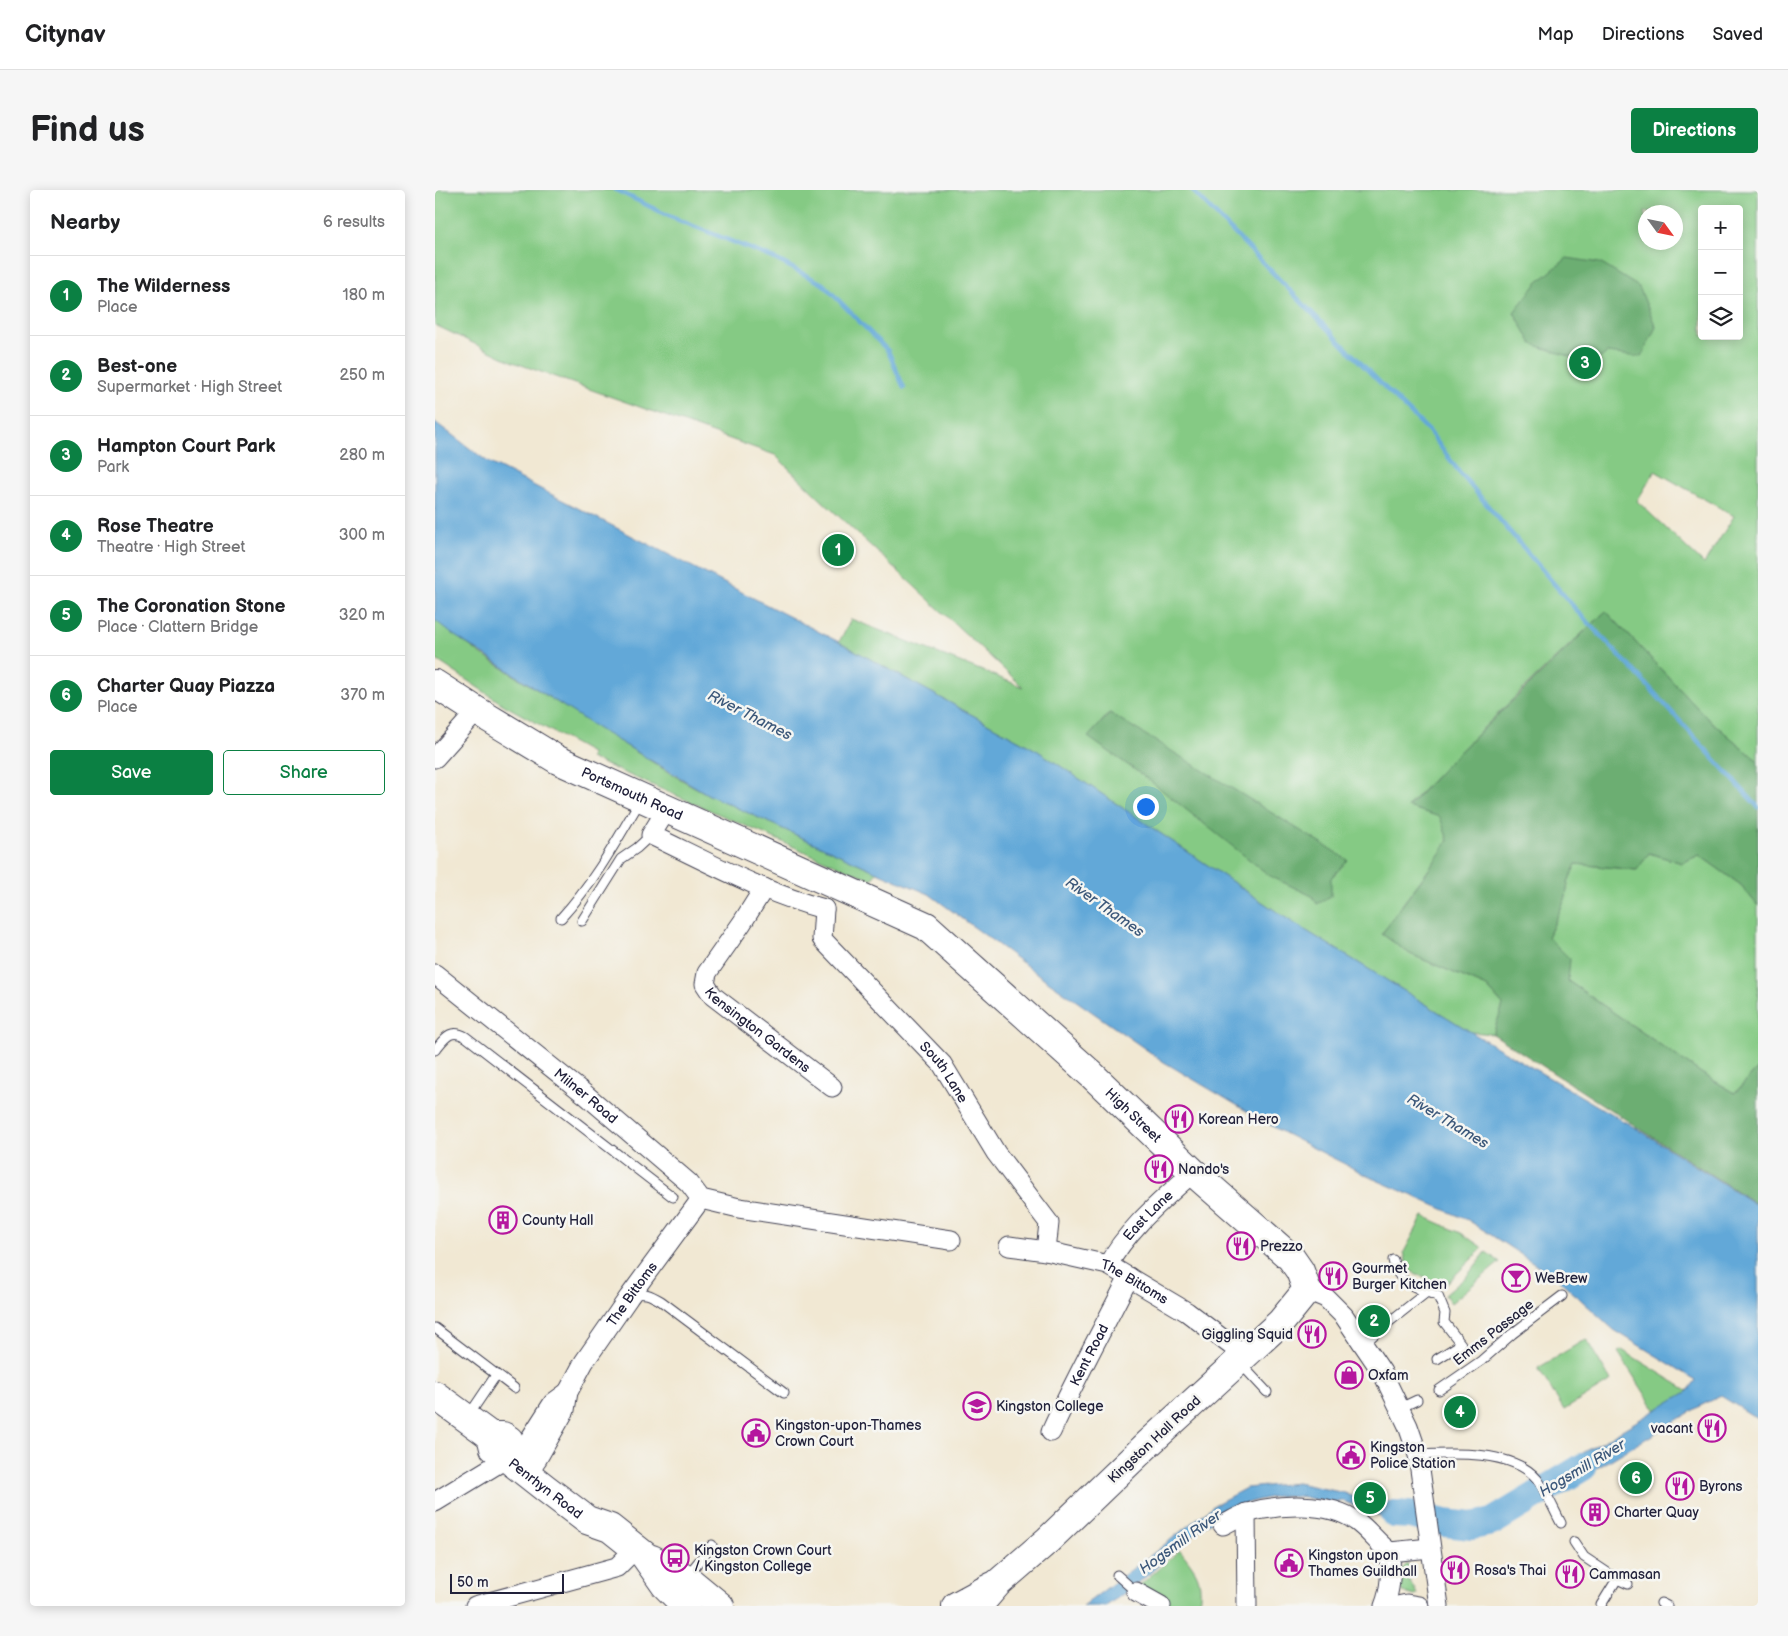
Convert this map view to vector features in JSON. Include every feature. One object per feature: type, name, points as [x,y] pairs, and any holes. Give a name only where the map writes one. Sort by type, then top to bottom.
[{"type":"main road","name":"Portsmouth Road","points":[[435,684],[558,760],[667,809],[832,899]]},
{"type":"main road","name":"High Street","points":[[832,899],[929,928],[1092,1075],[1193,1172],[1291,1258],[1300,1271],[1307,1290]]},
{"type":"main road","name":"Kingston Hall Road","points":[[979,1606],[997,1584],[1048,1540],[1149,1443],[1281,1322],[1307,1290]]},
{"type":"main road","name":"Penrhyn Road","points":[[435,1395],[516,1455],[599,1506],[611,1528],[640,1552],[686,1578],[720,1606]]},
{"type":"main road","name":"Penrhyn Road","points":[[640,1552],[665,1585],[686,1606]]},
{"type":"main road","name":"Kingston Hall Road","points":[[956,1606],[997,1584]]},
{"type":"street","points":[[435,758],[477,711]]},
{"type":"street","points":[[667,809],[651,835],[764,888],[804,904],[832,899]]},
{"type":"street","name":"Kensington Gardens","points":[[764,888],[743,923],[707,973],[705,984],[713,996],[833,1086]]},
{"type":"street","name":"South Lane","points":[[832,899],[822,939],[942,1064],[996,1153],[1049,1223],[1046,1251]]},
{"type":"street","name":"Milner Road","points":[[435,974],[660,1158],[689,1183],[701,1199]]},
{"type":"street","name":"East Lane","points":[[1108,1265],[1117,1249],[1157,1206],[1193,1172]]},
{"type":"street","points":[[701,1199],[739,1208],[951,1240]]},
{"type":"street","name":"The Bittoms","points":[[516,1455],[553,1403],[568,1392],[584,1362],[629,1296],[701,1199]]},
{"type":"street","name":"The Bittoms","points":[[1009,1246],[1046,1251],[1108,1265],[1187,1312],[1241,1358]]},
{"type":"street","name":"Kent Road","points":[[1051,1432],[1070,1390],[1097,1343],[1129,1277]]},
{"type":"street","points":[[1307,1290],[1326,1298],[1345,1316],[1382,1372],[1400,1408],[1418,1455],[1429,1542],[1430,1605],[1407,1604],[1393,1606],[1389,1594],[1391,1572],[1389,1552]]},
{"type":"street","points":[[435,1502],[494,1466],[516,1455]]},
{"type":"street","points":[[1223,1525],[1246,1513],[1273,1508],[1313,1506],[1334,1510],[1355,1520],[1371,1534],[1379,1545],[1389,1552],[1429,1542]]},
{"type":"street","points":[[1246,1513],[1247,1606]]},
{"type":"street","points":[[482,1605],[617,1567],[640,1552]]},
{"type":"street","points":[[1136,1592],[1161,1606]]},
{"type":"lane","points":[[561,918],[581,896],[594,877],[642,798]]},
{"type":"lane","points":[[582,921],[621,859],[651,835]]},
{"type":"lane","points":[[435,1050],[446,1036],[458,1033],[466,1037],[673,1198]]},
{"type":"lane","points":[[1393,1260],[1395,1268],[1406,1283],[1438,1296],[1445,1313],[1444,1322],[1461,1344],[1437,1359]]},
{"type":"lane","points":[[1365,1344],[1380,1329],[1427,1292]]},
{"type":"lane","points":[[629,1296],[639,1293],[656,1298],[784,1393]]},
{"type":"lane","name":"Emms Passage","points":[[1439,1390],[1481,1361],[1512,1334],[1563,1296]]},
{"type":"lane","points":[[435,1328],[514,1388]]},
{"type":"lane","points":[[1241,1358],[1267,1392]]},
{"type":"lane","points":[[467,1418],[496,1376]]},
{"type":"lane","points":[[1400,1408],[1417,1400]]},
{"type":"lane","points":[[1418,1455],[1446,1453],[1498,1458],[1521,1466],[1536,1479],[1561,1524]]},
{"type":"lane","points":[[1574,1542],[1584,1557],[1628,1584]]},
{"type":"lane","points":[[686,1578],[712,1546]]},
{"type":"lane","points":[[1118,1576],[1136,1592]]},
{"type":"lane","points":[[1601,1605],[1617,1579]]},
{"type":"green space","points":[[435,190],[1758,190],[1758,761],[1706,717],[1606,611],[1555,658],[1480,731],[1408,806],[1441,817],[1448,840],[1382,934],[1410,954],[1487,987],[1503,1005],[1493,1034],[1471,1032],[1292,922],[1038,751],[839,642],[851,619],[1023,687],[775,455],[513,362],[435,325]],"holes":[[[1655,471],[1734,516],[1704,564],[1637,501]],[[1110,713],[1145,777],[1089,737]]]},
{"type":"green space","points":[[1567,258],[1600,263],[1639,287],[1656,327],[1641,357],[1607,353],[1595,362],[1571,357],[1532,344],[1514,312],[1537,283]]},
{"type":"green space","points":[[1606,611],[1706,717],[1758,761],[1758,906],[1741,885],[1699,855],[1682,863],[1649,853],[1637,870],[1576,864],[1568,882],[1566,897],[1548,937],[1570,959],[1568,981],[1701,1073],[1735,1093],[1758,1068],[1758,1205],[1493,1034],[1503,1005],[1487,987],[1410,954],[1382,934],[1433,864],[1448,840],[1440,817],[1408,807],[1452,759]]},
{"type":"green space","points":[[435,620],[482,655],[673,775],[709,795],[877,872],[872,879],[840,867],[590,758],[591,753],[504,705],[435,659]]},
{"type":"green space","points":[[1110,713],[1348,860],[1331,878],[1331,897],[1317,904],[1312,896],[1270,876],[1145,777],[1088,737]]},
{"type":"green space","points":[[1649,853],[1682,863],[1699,855],[1741,885],[1758,906],[1758,1068],[1735,1093],[1701,1073],[1568,981],[1548,937],[1566,897],[1568,882],[1576,864],[1636,870]]},
{"type":"green space","points":[[1423,1216],[1461,1233],[1483,1248],[1444,1286],[1408,1270],[1404,1252]]},
{"type":"green space","points":[[1486,1252],[1500,1262],[1451,1303],[1445,1295],[1467,1276]]},
{"type":"green space","points":[[1586,1339],[1611,1381],[1564,1410],[1538,1368]]},
{"type":"green space","points":[[1622,1350],[1689,1391],[1656,1411],[1618,1352]]},
{"type":"green space","points":[[1180,1550],[1195,1570],[1200,1589],[1199,1606],[1168,1606],[1138,1587]]},
{"type":"green space","points":[[1407,1564],[1411,1572],[1408,1576],[1417,1595],[1415,1596],[1404,1593],[1397,1586],[1399,1572]]},
{"type":"water","name":"River Thames","points":[[435,422],[488,462],[839,642],[1038,751],[1292,922],[1471,1032],[1644,1133],[1758,1206],[1758,1419],[1721,1396],[1702,1405],[1554,1494],[1544,1476],[1688,1391],[1696,1380],[1614,1330],[1557,1278],[1468,1220],[1374,1179],[1282,1132],[1164,1062],[1039,975],[929,894],[709,795],[600,730],[452,634],[435,620]]},
{"type":"water","points":[[1297,1483],[1345,1493],[1366,1503],[1401,1510],[1404,1523],[1371,1513],[1343,1501],[1332,1503],[1303,1497],[1276,1496],[1254,1501],[1239,1506],[1204,1526],[1136,1585],[1106,1606],[1083,1606],[1214,1505],[1246,1488]]},
{"type":"water","points":[[1528,1488],[1538,1505],[1491,1531],[1477,1535],[1444,1532],[1442,1518],[1484,1517]]},
{"type":"waterway","points":[[616,190],[671,217],[773,258],[823,284],[888,351],[904,388]]},
{"type":"waterway","points":[[1192,190],[1429,431],[1460,473],[1578,612],[1758,807]]},
{"type":"waterway","name":"Hogsmill River","points":[[1394,1514],[1472,1526],[1492,1522],[1583,1467]]},
{"type":"place","name":"Hampton Court Park","points":[[1585,363]]},
{"type":"place","name":"The Wilderness","points":[[838,550]]},
{"type":"place","name":"Korean Hero","points":[[1179,1119]]},
{"type":"place","name":"Nando's","points":[[1159,1169]]},
{"type":"place","name":"County Hall","points":[[503,1220]]},
{"type":"place","name":"Prezzo","points":[[1241,1246]]},
{"type":"place","name":"Gourmet Burger Kitchen","points":[[1333,1276]]},
{"type":"place","name":"WeBrew","points":[[1516,1278]]},
{"type":"place","name":"Best-one","points":[[1374,1321]]},
{"type":"place","name":"Giggling Squid","points":[[1312,1334]]},
{"type":"place","name":"Oxfam","points":[[1349,1375]]},
{"type":"place","name":"Kingston College","points":[[977,1406]]},
{"type":"place","name":"Rose Theatre","points":[[1460,1412]]},
{"type":"place","name":"vacant","points":[[1712,1428]]},
{"type":"place","name":"Kingston-upon-Thames Crown Court","points":[[756,1433]]},
{"type":"place","name":"Kingston Police Station","points":[[1351,1455]]},
{"type":"place","name":"Charter Quay Piazza","points":[[1636,1478]]},
{"type":"place","name":"Byrons","points":[[1680,1486]]},
{"type":"place","name":"The Coronation Stone","points":[[1370,1498]]},
{"type":"place","name":"Charter Quay","points":[[1595,1512]]},
{"type":"place","name":"Kingston Crown Court / Kingston College","points":[[675,1558]]},
{"type":"place","name":"Kingston upon Thames Guildhall","points":[[1289,1563]]},
{"type":"place","name":"Rosa's Thai","points":[[1455,1570]]},
{"type":"place","name":"Cammasan","points":[[1570,1574]]}]
